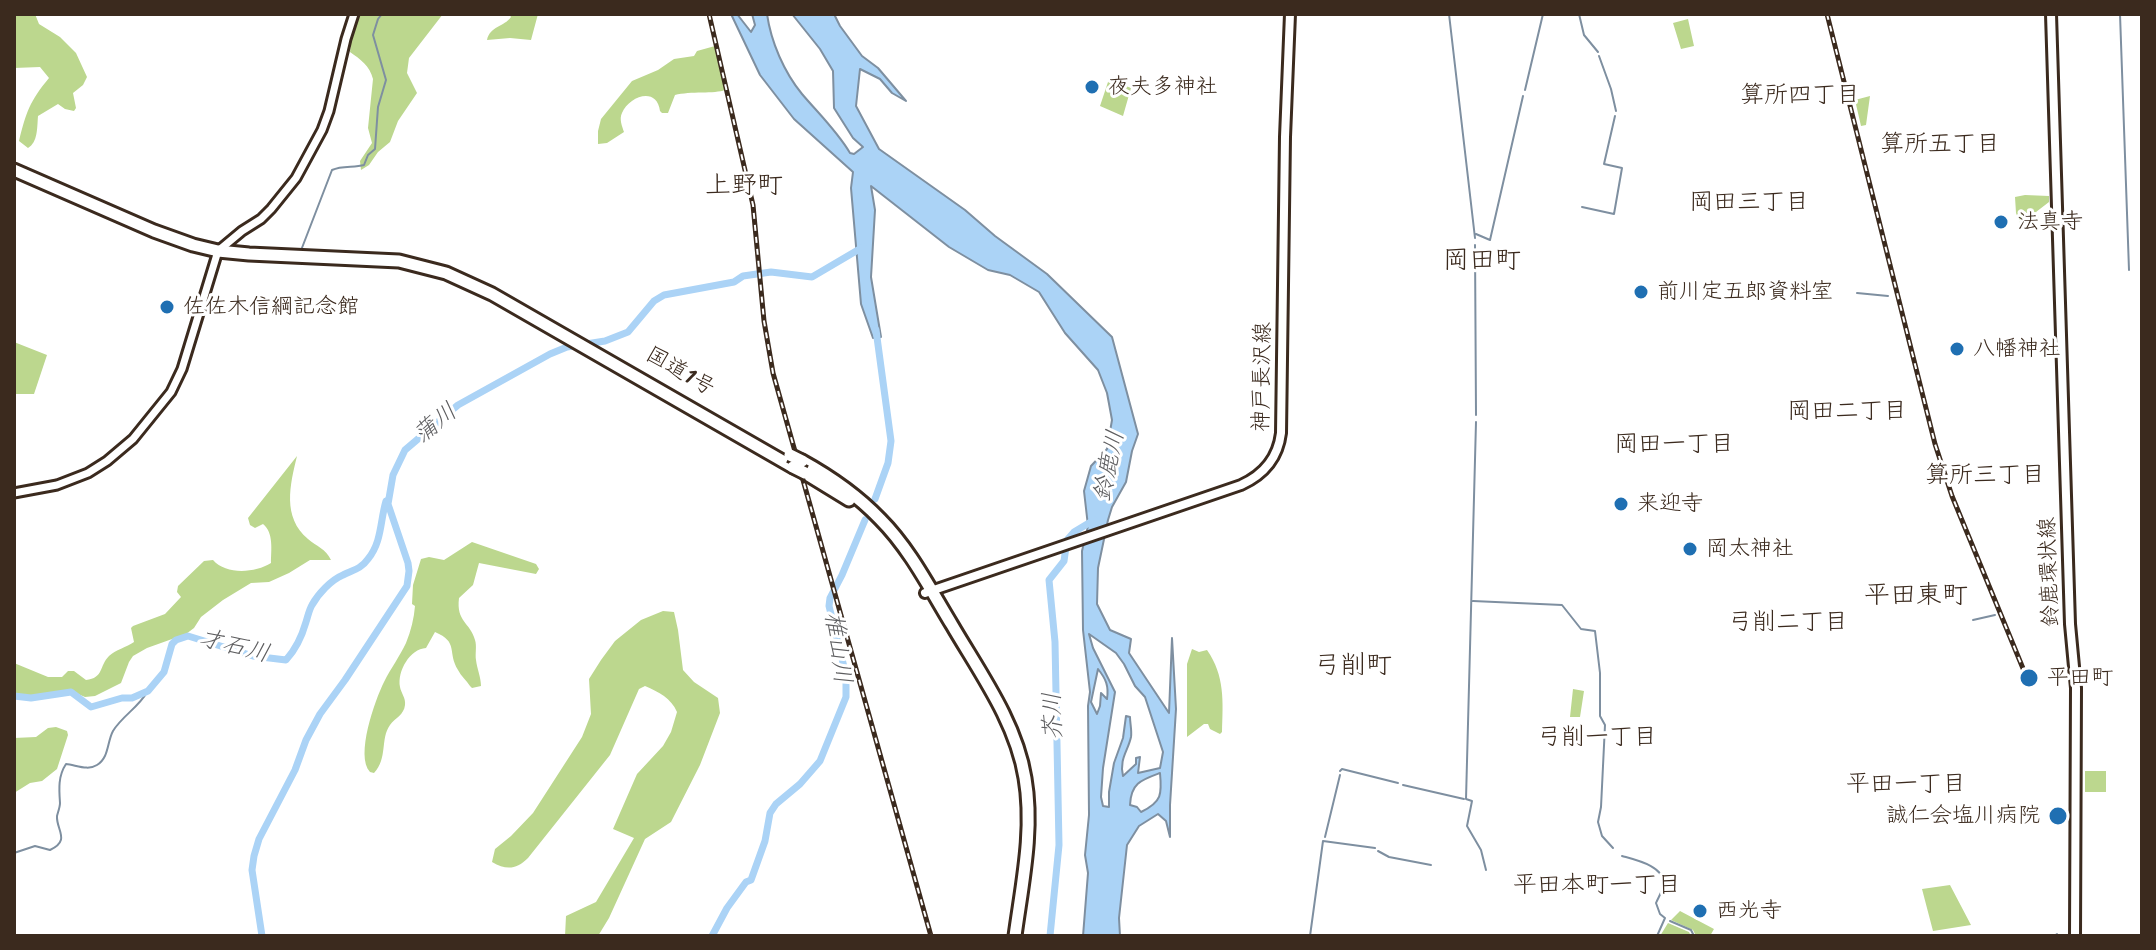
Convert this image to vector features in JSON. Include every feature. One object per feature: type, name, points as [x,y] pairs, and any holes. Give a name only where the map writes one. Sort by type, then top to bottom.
[{"type":"highway","name":"国道1号","points":[[14,163],[179,235],[222,249]]},
{"type":"highway","name":"国道1号","points":[[14,170],[176,240],[222,249],[400,256],[449,268],[493,289],[577,340],[843,486],[882,521],[913,561],[999,717],[1011,745],[1019,771],[1023,830],[1009,936]]},
{"type":"highway","name":"国道1号","points":[[929,592],[999,706],[1016,743],[1023,768],[1029,821],[1015,936]]},
{"type":"main road","points":[[14,493],[57,485],[88,473],[112,457],[133,439],[176,384],[222,249],[265,216],[308,158],[329,111],[354,14]]},
{"type":"main road","name":"神戸長沢線","points":[[929,592],[1245,483],[1258,476],[1271,462],[1280,438],[1290,14]]},
{"type":"main road","name":"鈴鹿環状線","points":[[2051,14],[2070,624],[2076,688],[2075,936]]},
{"type":"green space","points":[[14,14],[35,14],[39,24],[60,37],[76,53],[87,77],[73,93],[74,111],[58,104],[38,116],[35,138],[28,148],[19,141],[24,122],[33,100],[49,78],[40,67],[14,68]]},
{"type":"green space","points":[[359,14],[443,14],[409,58],[407,73],[417,93],[398,121],[390,142],[361,170],[360,161],[372,143],[368,128],[373,79],[367,67],[350,52],[353,24]]},
{"type":"green space","points":[[509,14],[538,14],[531,40],[487,40],[491,32],[511,17]]},
{"type":"green space","points":[[1688,19],[1694,46],[1681,49],[1673,23]]},
{"type":"green space","points":[[715,46],[725,90],[675,95],[668,113],[660,111],[654,98],[636,98],[621,115],[624,132],[607,143],[598,144],[601,119],[632,81],[674,59],[694,56],[697,51]]},
{"type":"green space","points":[[1109,79],[1131,88],[1123,116],[1100,106]]},
{"type":"green space","points":[[1870,96],[1866,125],[1861,126],[1855,100]]},
{"type":"green space","points":[[2049,196],[2049,202],[2036,212],[2039,218],[2021,226],[2015,197]]},
{"type":"green space","points":[[14,342],[47,355],[34,394],[14,394]]},
{"type":"green space","points":[[297,456],[290,500],[294,521],[331,560],[310,560],[269,582],[251,583],[201,617],[186,634],[133,656],[121,683],[95,696],[85,697],[71,691],[14,696],[14,663],[48,677],[62,677],[68,671],[74,671],[86,680],[96,677],[109,656],[134,642],[131,628],[165,614],[181,597],[177,592],[178,586],[204,561],[213,560],[225,568],[241,571],[271,563],[267,528],[263,524],[255,528],[248,518]]},
{"type":"green space","points":[[472,542],[536,564],[539,569],[536,574],[479,563],[473,585],[459,598],[459,606],[461,617],[475,640],[481,686],[470,686],[455,664],[450,644],[435,632],[426,648],[415,652],[403,668],[400,681],[404,708],[387,730],[378,767],[374,773],[370,772],[365,754],[368,728],[380,690],[409,634],[415,606],[412,604],[413,585],[421,559],[444,560]]},
{"type":"green space","points":[[663,611],[674,612],[683,670],[694,682],[718,698],[720,713],[700,765],[671,822],[645,839],[598,936],[565,936],[566,916],[596,902],[634,838],[613,829],[637,774],[663,746],[671,732],[677,712],[671,703],[645,686],[639,689],[610,755],[528,858],[515,867],[502,866],[492,862],[495,849],[533,813],[582,737],[591,714],[589,679],[601,660],[615,641],[641,620]]},
{"type":"green space","points":[[1192,649],[1199,652],[1207,650],[1217,669],[1222,699],[1220,734],[1204,724],[1187,737],[1187,664]]},
{"type":"green space","points":[[1573,689],[1584,691],[1580,717],[1570,717]]},
{"type":"green space","points":[[48,728],[67,731],[68,735],[57,769],[42,781],[30,783],[14,793],[14,738],[36,737]]},
{"type":"green space","points":[[2085,771],[2106,771],[2106,792],[2085,792]]},
{"type":"green space","points":[[1950,885],[1971,925],[1933,931],[1922,889]]},
{"type":"green space","points":[[1680,911],[1714,929],[1710,936],[1696,936],[1693,930],[1671,920]]},
{"type":"green space","points":[[1668,923],[1689,932],[1691,936],[1660,936]]},
{"type":"water","name":"鈴鹿川","points":[[731,14],[737,14],[751,32],[755,25],[752,14],[767,14],[775,46],[795,85],[850,153],[854,154],[863,147],[853,138],[834,108],[833,71],[792,14],[834,14],[862,56],[878,68],[906,101],[892,93],[880,79],[860,69],[856,106],[879,149],[1047,274],[1112,337],[1138,434],[1126,482],[1108,520],[1098,568],[1097,604],[1110,630],[1131,639],[1129,653],[1169,713],[1172,638],[1176,709],[1170,837],[1166,821],[1158,814],[1139,826],[1127,845],[1120,936],[1083,936],[1088,873],[1085,855],[1089,815],[1090,692],[1083,630],[1082,551],[1088,526],[1084,491],[1091,466],[1107,449],[1112,420],[1107,393],[1098,370],[1065,333],[1039,292],[1010,275],[988,270],[949,247],[871,186],[875,210],[871,277],[881,337],[873,338],[861,304],[851,188],[853,172],[794,119],[760,75]],"holes":[[[1089,634],[1116,653],[1124,664],[1135,686],[1145,697],[1163,752],[1160,768],[1138,773],[1140,757],[1123,776],[1123,760],[1131,735],[1130,717],[1126,716],[1123,738],[1114,763],[1109,807],[1103,806],[1101,797],[1115,692]],[[1098,669],[1108,694],[1107,699],[1101,693],[1097,714],[1091,702]],[[1160,773],[1159,797],[1141,812],[1130,805],[1132,792],[1142,780]]]},
{"type":"waterway","points":[[300,253],[332,170],[364,165],[375,149],[378,107],[386,80],[373,35],[382,14]]},
{"type":"waterway","points":[[1449,14],[1475,238]]},
{"type":"waterway","points":[[1525,90],[1543,14]]},
{"type":"waterway","points":[[1579,14],[1584,35],[1598,52]]},
{"type":"waterway","points":[[2120,14],[2129,270]]},
{"type":"waterway","points":[[1599,56],[1616,111]]},
{"type":"waterway","points":[[1476,234],[1490,240],[1523,96]]},
{"type":"waterway","points":[[1582,207],[1614,214],[1622,168],[1604,164],[1615,116]]},
{"type":"waterway","points":[[1475,245],[1476,415]]},
{"type":"waterway","name":"蒲川","points":[[262,936],[252,870],[259,839],[320,714],[407,586],[408,563],[388,504],[393,475],[405,450],[458,405],[550,354],[567,347],[605,341],[628,332],[654,301],[664,295],[771,272],[812,277],[863,247]]},
{"type":"waterway","points":[[1857,293],[1888,296]]},
{"type":"waterway","name":"椎山川","points":[[875,499],[888,463],[891,441],[876,330]]},
{"type":"waterway","points":[[1476,422],[1466,799],[1472,801],[1467,826],[1481,850],[1486,870]]},
{"type":"waterway","name":"才石川","points":[[14,696],[31,698],[71,692],[91,707],[132,698],[148,691],[164,672],[172,644],[188,636],[253,656],[286,660],[298,642],[318,596],[334,580],[363,565],[373,552],[386,501]]},
{"type":"waterway","name":"椎山川","points":[[712,936],[727,908],[746,882],[751,880],[765,841],[770,813],[820,761],[846,697],[846,675],[829,606],[865,520]]},
{"type":"waterway","name":"芥川","points":[[1050,936],[1059,845],[1055,642],[1049,580],[1064,561],[1067,540],[1094,520]]},
{"type":"waterway","points":[[1473,601],[1562,605],[1581,629],[1595,631],[1600,673],[1600,716],[1605,725],[1598,822],[1602,836],[1613,848]]},
{"type":"waterway","points":[[1973,620],[1995,615]]},
{"type":"waterway","points":[[14,853],[35,846],[50,850],[60,842],[57,816],[63,769],[66,764],[90,768],[101,762],[113,731],[147,692]]},
{"type":"waterway","points":[[1340,771],[1398,783]]},
{"type":"waterway","points":[[1325,837],[1340,775]]},
{"type":"waterway","points":[[1403,785],[1464,799]]},
{"type":"waterway","points":[[1310,936],[1323,841],[1375,848]]},
{"type":"waterway","points":[[1378,851],[1389,857],[1431,865]]},
{"type":"waterway","points":[[1622,856],[1654,868],[1663,878],[1664,884],[1656,903],[1665,918],[1657,936]]},
{"type":"waterway","points":[[1670,921],[1691,930],[1694,936]]},
{"type":"railway","points":[[709,14],[753,205],[764,321],[773,373],[931,936]]},
{"type":"railway","points":[[1827,14],[1935,444],[1952,496],[2029,683]]},
{"type":"place","name":"夜夫多神社","points":[[1092,87]]},
{"type":"place","name":"法真寺","points":[[2001,222]]},
{"type":"place","name":"前川定五郎資料室","points":[[1641,292]]},
{"type":"place","name":"佐佐木信綱記念館","points":[[167,307]]},
{"type":"place","name":"八幡神社","points":[[1957,349]]},
{"type":"place","name":"来迎寺","points":[[1621,504]]},
{"type":"place","name":"岡太神社","points":[[1690,549]]},
{"type":"place","name":"平田町","points":[[2029,678]]},
{"type":"place","name":"誠仁会塩川病院","points":[[2058,816]]},
{"type":"place","name":"西光寺","points":[[1700,911]]},
{"type":"district","name":"算所四丁目","points":[[1800,96]]},
{"type":"district","name":"算所五丁目","points":[[1940,145]]},
{"type":"district","name":"上野町","points":[[744,186]]},
{"type":"district","name":"岡田三丁目","points":[[1749,203]]},
{"type":"district","name":"岡田町","points":[[1482,261]]},
{"type":"district","name":"岡田二丁目","points":[[1847,412]]},
{"type":"district","name":"岡田一丁目","points":[[1674,445]]},
{"type":"district","name":"算所三丁目","points":[[1985,476]]},
{"type":"district","name":"平田東町","points":[[1916,596]]},
{"type":"district","name":"弓削二丁目","points":[[1788,623]]},
{"type":"district","name":"弓削町","points":[[1353,666]]},
{"type":"district","name":"弓削一丁目","points":[[1597,738]]},
{"type":"district","name":"平田一丁目","points":[[1906,785]]},
{"type":"district","name":"平田本町一丁目","points":[[1597,886]]}]
